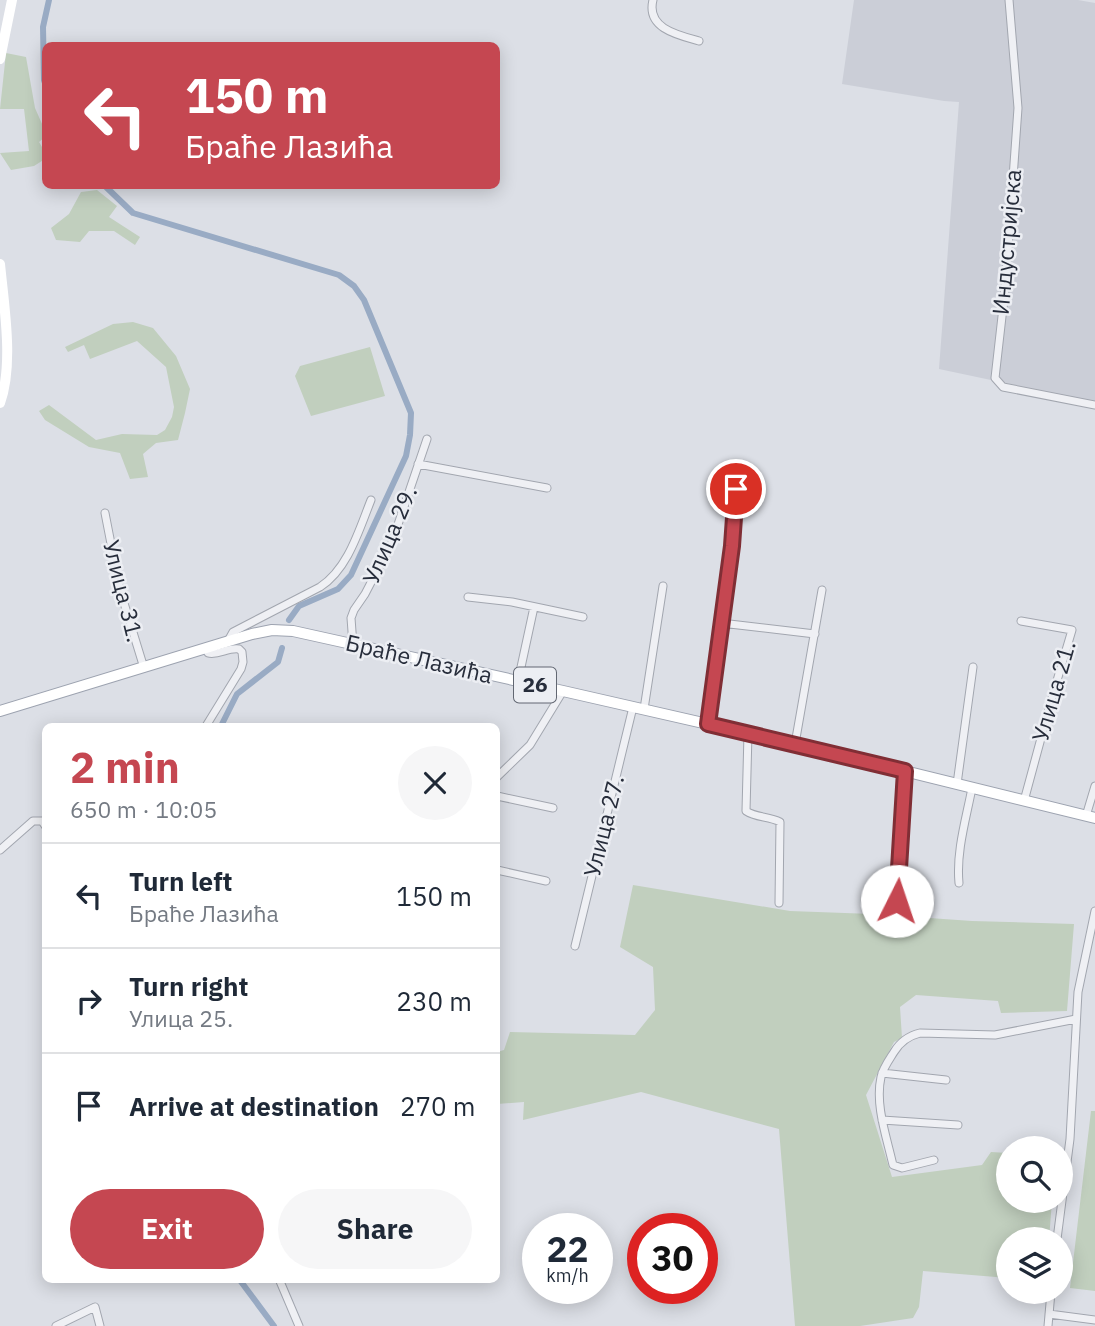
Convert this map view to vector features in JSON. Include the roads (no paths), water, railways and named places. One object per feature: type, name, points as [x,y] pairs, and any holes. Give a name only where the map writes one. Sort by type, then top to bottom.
[{"type":"main road","points":[[0,59],[12,0]]},
{"type":"main road","points":[[0,264],[7,372],[0,403]]},
{"type":"main road","name":"Браће Лазића","points":[[0,711],[260,632],[300,632],[748,733],[1091,817]]},
{"type":"street","points":[[653,0],[651,6],[657,24],[679,36],[699,41]]},
{"type":"street","name":"Индустријска","points":[[1009,0],[1018,108],[995,378],[1003,387],[1095,405]]},
{"type":"street","name":"Улица 29.","points":[[353,645],[351,618],[392,542],[427,439]]},
{"type":"street","name":"Улица 29.","points":[[418,464],[547,488]]},
{"type":"street","points":[[708,724],[732,546],[736,489]]},
{"type":"street","points":[[228,641],[233,632],[330,580],[344,560],[371,500]]},
{"type":"street","name":"Улица 31.","points":[[105,513],[120,590],[144,668]]},
{"type":"street","name":"Улица 27.","points":[[575,946],[639,708],[663,586]]},
{"type":"street","points":[[795,744],[822,590]]},
{"type":"street","points":[[468,597],[583,617]]},
{"type":"street","points":[[518,681],[534,607]]},
{"type":"street","name":"Улица 21.","points":[[1021,621],[1072,630],[1024,800]]},
{"type":"street","points":[[721,623],[815,634]]},
{"type":"street","points":[[206,649],[212,654],[239,649],[243,659],[241,669],[208,723]]},
{"type":"street","points":[[957,784],[972,667]]},
{"type":"street","points":[[500,773],[530,745],[563,691]]},
{"type":"street","points":[[748,733],[746,811],[751,815],[780,822],[779,903]]},
{"type":"street","points":[[897,901],[905,771]]},
{"type":"street","points":[[1091,817],[1095,786]]},
{"type":"street","points":[[959,883],[959,855],[972,788]]},
{"type":"street","points":[[500,797],[553,808]]},
{"type":"street","points":[[0,850],[33,821],[42,821]]},
{"type":"street","points":[[500,871],[546,881]]},
{"type":"street","points":[[1059,1227],[1070,1139],[1079,992],[1095,911]]},
{"type":"street","points":[[934,1160],[902,1168],[893,1165],[882,1120],[880,1094],[882,1073],[897,1047],[914,1034],[926,1032],[995,1035],[1076,1019]]},
{"type":"street","points":[[882,1073],[946,1080]]},
{"type":"street","points":[[882,1120],[958,1125]]},
{"type":"street","points":[[281,1283],[299,1326]]},
{"type":"street","points":[[1048,1326],[1050,1304]]},
{"type":"street","points":[[56,1326],[95,1307],[100,1326]]},
{"type":"street","points":[[1049,1314],[1095,1320]]},
{"type":"waterway","points":[[43,42],[43,27],[49,0]]},
{"type":"waterway","points":[[108,189],[133,213],[339,275],[354,286],[364,300],[411,413],[406,456],[351,575],[338,589],[299,606],[289,620]]},
{"type":"waterway","points":[[222,723],[237,694],[278,662],[282,648]]},
{"type":"waterway","points":[[242,1283],[274,1326]]}]
